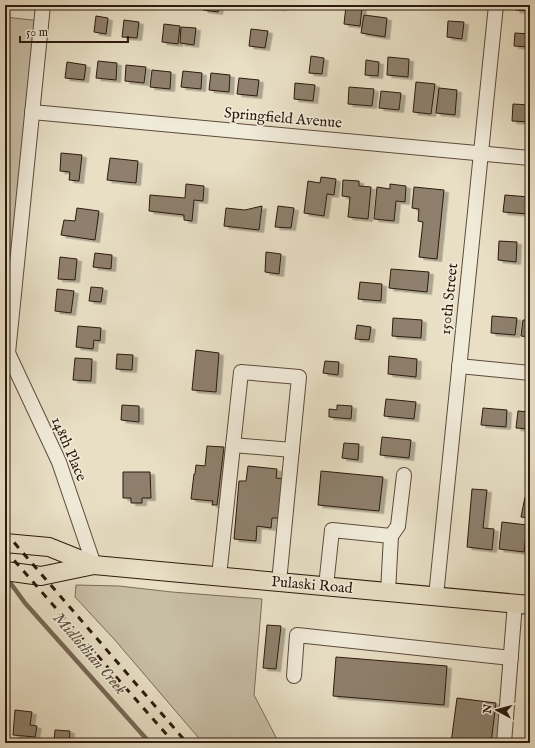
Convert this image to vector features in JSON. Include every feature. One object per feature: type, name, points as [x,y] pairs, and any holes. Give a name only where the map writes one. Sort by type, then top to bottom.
[{"type":"main road","name":"Pulaski Road","points":[[5,543],[49,547],[94,565]]},
{"type":"main road","name":"Pulaski Road","points":[[5,571],[41,576],[94,565],[523,604]]},
{"type":"street","points":[[6,351],[43,5]]},
{"type":"street","name":"150th Street","points":[[436,596],[496,5]]},
{"type":"street","name":"Springfield Avenue","points":[[32,112],[530,158]]},
{"type":"street","name":"148th Place","points":[[6,351],[59,462],[94,565]]},
{"type":"street","points":[[459,366],[530,373]]},
{"type":"street","points":[[219,576],[241,372],[299,377],[279,582]]},
{"type":"street","points":[[233,444],[292,450]]},
{"type":"street","points":[[388,592],[392,536],[398,526],[404,476]]},
{"type":"street","points":[[326,586],[332,530],[392,536]]},
{"type":"street","points":[[504,743],[511,658],[523,604]]},
{"type":"street","points":[[294,676],[297,635],[511,658]]},
{"type":"path","points":[[5,40],[8,42],[9,66],[5,84]]},
{"type":"shaded area","points":[[5,17],[41,21],[5,350]]},
{"type":"shaded area","points":[[76,585],[119,586],[262,599],[254,695],[279,743],[203,743],[114,639],[75,597]]},
{"type":"building","points":[[204,5],[219,5],[218,12],[203,10]]},
{"type":"building","points":[[272,5],[282,5],[281,8],[272,7]]},
{"type":"building","points":[[516,5],[530,5],[530,11],[515,10]]},
{"type":"building","points":[[346,6],[362,8],[360,26],[344,24]]},
{"type":"building","points":[[364,15],[387,18],[385,37],[361,33]]},
{"type":"building","points":[[96,16],[108,18],[106,34],[94,32]]},
{"type":"building","points":[[124,20],[139,22],[137,38],[122,37]]},
{"type":"building","points":[[448,21],[464,22],[462,39],[447,37]]},
{"type":"building","points":[[164,24],[180,26],[178,44],[162,42]]},
{"type":"building","points":[[181,27],[196,28],[194,45],[180,43]]},
{"type":"building","points":[[251,29],[268,31],[265,48],[249,46]]},
{"type":"building","points":[[515,33],[530,34],[530,47],[514,46]]},
{"type":"building","points":[[311,56],[324,58],[322,74],[309,73]]},
{"type":"building","points":[[388,57],[409,59],[408,77],[387,75]]},
{"type":"building","points":[[366,60],[379,62],[378,76],[365,75]]},
{"type":"building","points":[[98,61],[117,63],[116,80],[96,78]]},
{"type":"building","points":[[67,62],[86,65],[84,80],[65,78]]},
{"type":"building","points":[[126,65],[146,67],[144,83],[125,81]]},
{"type":"building","points":[[152,70],[171,72],[170,89],[150,87]]},
{"type":"building","points":[[183,71],[202,73],[201,89],[181,87]]},
{"type":"building","points":[[211,73],[230,75],[229,92],[209,90]]},
{"type":"building","points":[[239,78],[259,80],[257,96],[237,94]]},
{"type":"building","points":[[416,82],[435,84],[431,114],[413,112]]},
{"type":"building","points":[[295,83],[315,85],[313,101],[294,99]]},
{"type":"building","points":[[349,87],[374,89],[372,106],[348,104]]},
{"type":"building","points":[[439,88],[457,90],[455,115],[436,113]]},
{"type":"building","points":[[381,91],[401,93],[399,110],[379,108]]},
{"type":"building","points":[[513,104],[530,105],[530,122],[512,121]]},
{"type":"building","points":[[61,153],[82,155],[79,181],[69,180],[70,172],[60,171]]},
{"type":"building","points":[[110,158],[138,161],[136,183],[107,180]]},
{"type":"building","points":[[321,177],[336,179],[334,195],[327,194],[324,216],[304,213],[308,181],[320,183]]},
{"type":"building","points":[[343,180],[359,181],[359,186],[371,187],[368,219],[348,217],[350,197],[342,196]]},
{"type":"building","points":[[186,184],[204,186],[203,201],[194,200],[192,221],[184,220],[184,215],[149,211],[150,195],[185,198]]},
{"type":"building","points":[[390,184],[406,186],[405,202],[396,201],[394,221],[374,219],[377,187],[390,189]]},
{"type":"building","points":[[414,187],[444,190],[437,259],[419,257],[423,222],[418,221],[419,209],[412,208]]},
{"type":"building","points":[[505,195],[529,197],[528,214],[503,212]]},
{"type":"building","points":[[262,206],[259,230],[224,226],[226,208],[245,210]]},
{"type":"building","points":[[278,206],[294,208],[291,228],[275,227]]},
{"type":"building","points":[[77,208],[99,211],[95,240],[61,235],[64,220],[75,221]]},
{"type":"building","points":[[499,241],[517,242],[516,262],[498,260]]},
{"type":"building","points":[[529,249],[530,264],[527,264]]},
{"type":"building","points":[[266,252],[281,254],[279,274],[265,272]]},
{"type":"building","points":[[95,253],[112,255],[111,269],[93,267]]},
{"type":"building","points":[[60,257],[77,259],[75,280],[58,279]]},
{"type":"building","points":[[391,269],[429,272],[427,292],[389,288]]},
{"type":"building","points":[[360,282],[382,284],[381,301],[358,299]]},
{"type":"building","points":[[91,287],[103,288],[101,302],[89,301]]},
{"type":"building","points":[[57,289],[74,291],[71,313],[55,311]]},
{"type":"building","points":[[492,316],[517,318],[515,335],[491,333]]},
{"type":"building","points":[[393,318],[422,320],[421,338],[392,336]]},
{"type":"building","points":[[523,320],[530,320],[530,337],[521,336]]},
{"type":"building","points":[[357,325],[371,327],[369,340],[355,339]]},
{"type":"building","points":[[78,326],[101,328],[100,341],[94,340],[93,349],[76,347]]},
{"type":"building","points":[[196,350],[219,353],[216,392],[192,390]]},
{"type":"building","points":[[117,354],[133,355],[132,370],[116,369]]},
{"type":"building","points":[[389,356],[417,359],[416,377],[388,374]]},
{"type":"building","points":[[75,358],[92,359],[91,381],[73,380]]},
{"type":"building","points":[[325,361],[339,362],[338,375],[323,373]]},
{"type":"building","points":[[386,399],[416,402],[414,419],[384,416]]},
{"type":"building","points":[[122,405],[139,406],[139,422],[121,420]]},
{"type":"building","points":[[337,405],[352,406],[351,419],[329,417],[329,409],[337,410]]},
{"type":"building","points":[[483,408],[507,410],[506,427],[481,425]]},
{"type":"building","points":[[518,411],[530,412],[530,429],[516,428]]},
{"type":"building","points":[[382,437],[411,440],[409,458],[380,455]]},
{"type":"building","points":[[344,443],[359,444],[358,460],[342,458]]},
{"type":"building","points":[[207,446],[224,447],[217,505],[212,505],[213,501],[191,499],[196,465],[205,466]]},
{"type":"building","points":[[248,466],[277,469],[276,478],[285,479],[281,518],[272,518],[271,528],[257,526],[256,541],[234,539],[239,481],[246,481]]},
{"type":"building","points":[[321,471],[383,477],[379,511],[318,505]]},
{"type":"building","points":[[123,472],[150,472],[151,498],[142,498],[142,503],[131,503],[131,498],[123,498]]},
{"type":"building","points":[[472,489],[487,490],[483,528],[494,529],[492,550],[467,547]]},
{"type":"building","points":[[525,497],[530,498],[530,518],[521,517]]},
{"type":"building","points":[[502,522],[527,525],[524,552],[499,549]]},
{"type":"building","points":[[267,625],[281,626],[276,669],[263,668]]},
{"type":"building","points":[[336,657],[447,666],[444,705],[333,696]]},
{"type":"building","points":[[457,698],[496,703],[491,743],[451,743]]},
{"type":"building","points":[[15,710],[32,712],[30,725],[37,726],[35,737],[13,735]]},
{"type":"building","points":[[55,730],[70,731],[69,743],[54,742]]},
{"type":"waterway","name":"Midlothian Creek","points":[[9,581],[25,603],[150,743]]},
{"type":"railway","points":[[5,532],[187,743]]},
{"type":"railway","points":[[5,550],[174,743]]}]
